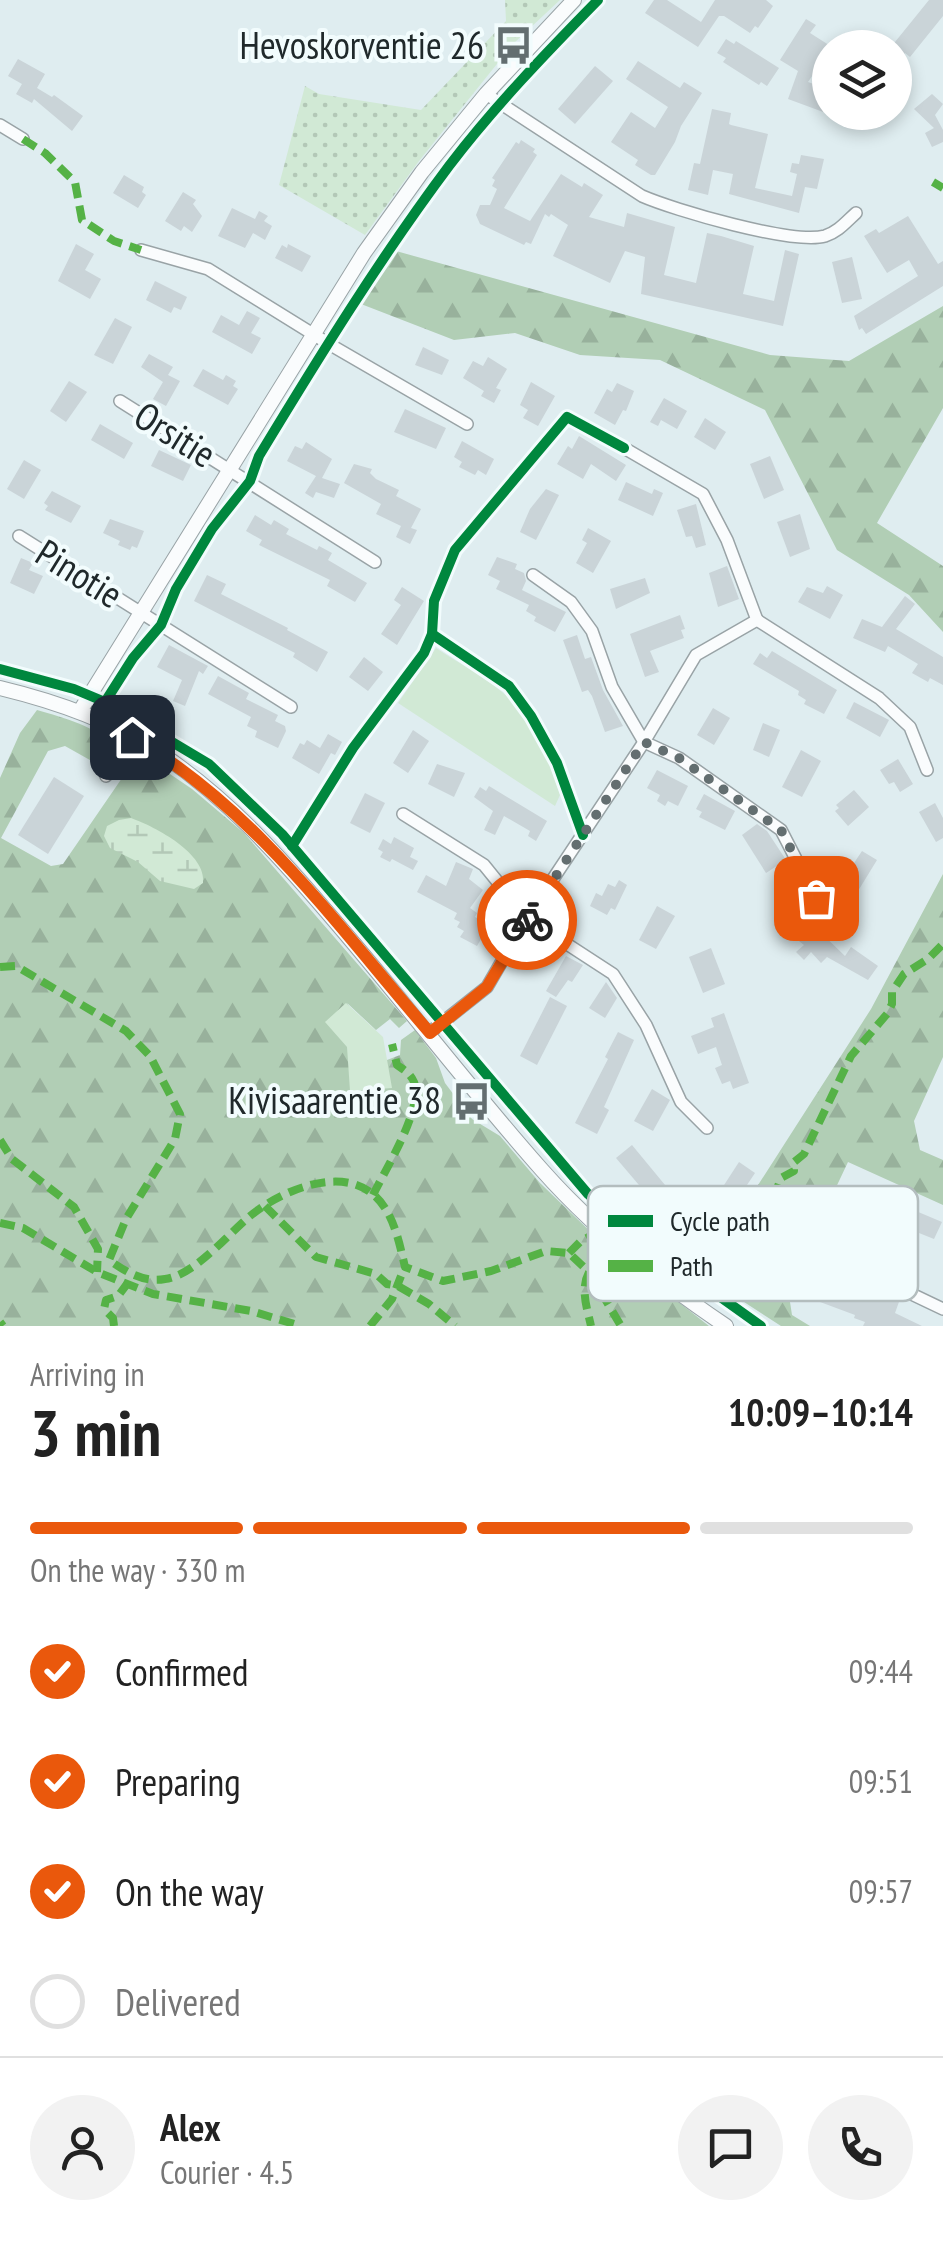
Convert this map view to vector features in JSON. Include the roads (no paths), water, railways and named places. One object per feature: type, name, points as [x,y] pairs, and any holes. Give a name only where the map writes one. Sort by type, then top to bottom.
[{"type":"street","points":[[80,711],[364,254],[422,172],[486,94],[574,0]]},
{"type":"street","points":[[486,94],[642,196],[666,206],[808,238],[840,229],[856,213]]},
{"type":"street","points":[[0,125],[23,139]]},
{"type":"street","points":[[141,250],[208,269],[466,424]]},
{"type":"street","name":"Orsitie","points":[[120,400],[375,562]]},
{"type":"street","points":[[624,448],[703,494],[727,540],[757,620],[879,698],[910,727],[927,770]]},
{"type":"street","name":"Pinotie","points":[[19,536],[291,707]]},
{"type":"street","points":[[533,574],[571,602],[592,631],[612,687],[644,742],[679,758],[781,830],[816,898],[846,930]]},
{"type":"street","points":[[430,1033],[487,987],[696,655],[757,620]]},
{"type":"street","points":[[0,688],[80,711],[132,737],[188,773],[250,825],[430,1033],[533,1160],[588,1218]]},
{"type":"street","points":[[106,776],[124,755],[132,737]]},
{"type":"street","points":[[403,814],[484,865],[527,918],[612,974],[646,1025],[681,1102],[707,1128]]},
{"type":"street","points":[[918,1298],[943,1310]]},
{"type":"street","points":[[691,1301],[726,1326]]},
{"type":"place","name":"Hevoskorventie 26","points":[[514,46]]},
{"type":"place","name":"Kivisaarentie 38","points":[[471,1101]]}]
